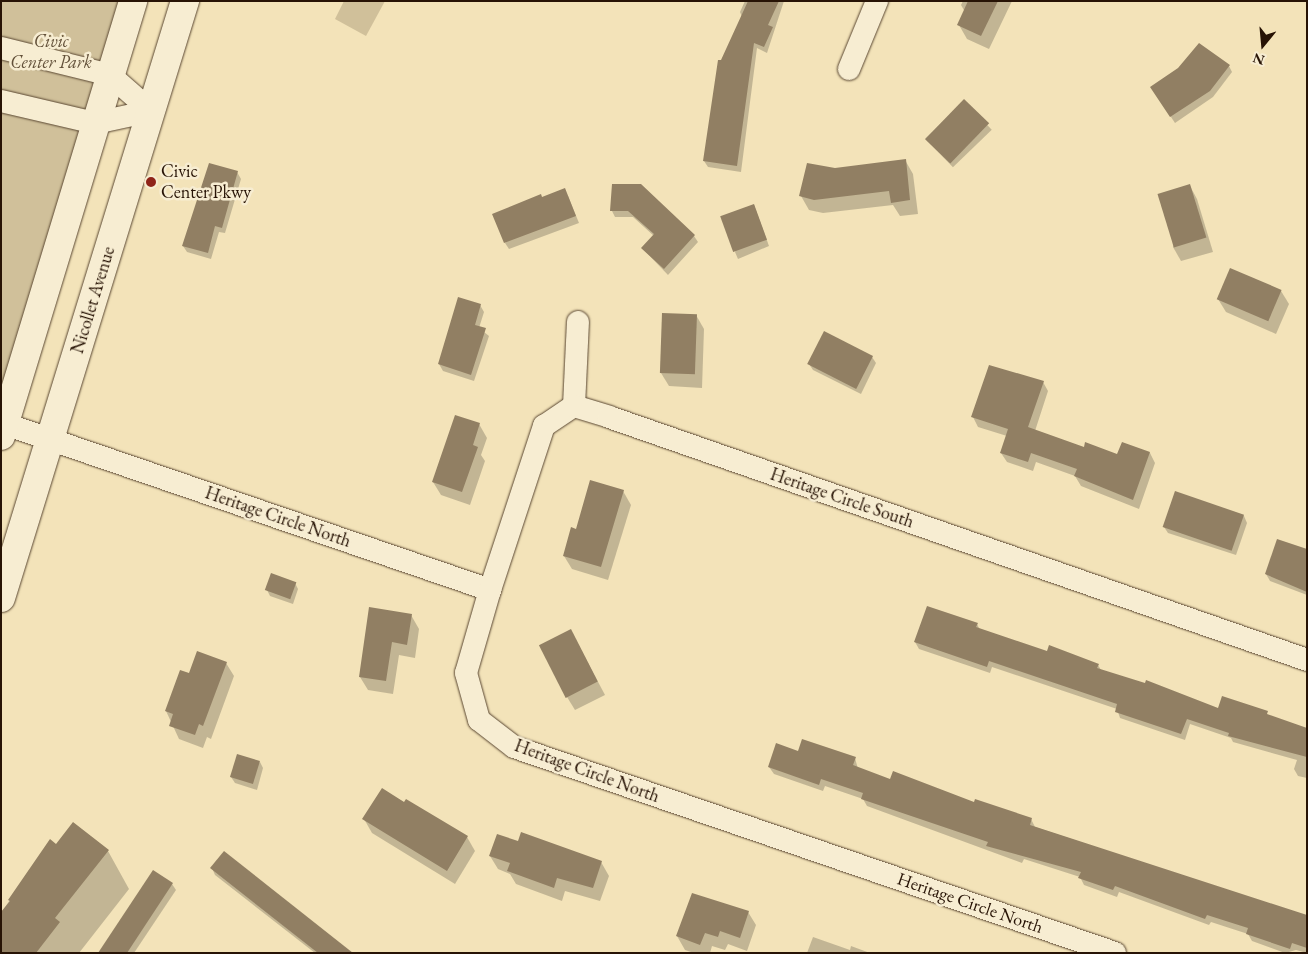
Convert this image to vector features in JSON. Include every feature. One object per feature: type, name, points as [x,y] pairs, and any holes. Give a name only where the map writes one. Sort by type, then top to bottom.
[{"type":"main road","points":[[3,430],[133,1]]},
{"type":"main road","name":"Nicollet Avenue","points":[[1,598],[185,1]]},
{"type":"street","points":[[849,70],[877,1]]},
{"type":"street","points":[[1,48],[110,75],[151,111]]},
{"type":"street","points":[[1,101],[95,123],[151,111]]},
{"type":"street","points":[[490,590],[544,426],[574,406],[578,322]]},
{"type":"street","name":"Heritage Circle South","points":[[574,406],[1307,660]]},
{"type":"street","name":"Heritage Circle North","points":[[3,430],[50,439],[490,590],[466,673],[479,720],[514,747],[1115,953]]},
{"type":"green space","name":"Civic Center Park","points":[[1,1],[119,1],[1,388]]},
{"type":"green space","points":[[344,1],[385,1],[366,36],[335,19]]},
{"type":"building","points":[[748,1],[779,1],[768,25],[773,27],[764,47],[754,43],[737,166],[703,161],[718,60],[721,60]]},
{"type":"building","points":[[968,1],[998,1],[981,36],[957,25]]},
{"type":"building","points":[[1199,43],[1230,65],[1210,91],[1170,117],[1150,87],[1178,68]]},
{"type":"building","points":[[964,99],[989,123],[950,164],[925,139]]},
{"type":"building","points":[[906,159],[910,200],[891,203],[889,191],[814,200],[799,196],[807,163],[835,168]]},
{"type":"building","points":[[209,163],[238,171],[222,228],[215,226],[208,253],[182,246]]},
{"type":"building","points":[[612,184],[641,184],[695,235],[664,269],[641,248],[654,234],[628,211],[610,211]]},
{"type":"building","points":[[1190,184],[1206,238],[1174,247],[1157,194]]},
{"type":"building","points":[[565,188],[576,216],[504,243],[492,214],[541,194],[542,197]]},
{"type":"building","points":[[754,204],[767,240],[733,252],[720,216]]},
{"type":"building","points":[[1230,268],[1282,290],[1268,321],[1217,299]]},
{"type":"building","points":[[458,297],[481,304],[475,325],[486,328],[471,375],[438,364]]},
{"type":"building","points":[[662,313],[697,314],[695,374],[660,373]]},
{"type":"building","points":[[824,331],[873,356],[856,389],[807,364]]},
{"type":"building","points":[[989,365],[1044,381],[1028,427],[1084,447],[1085,442],[1117,454],[1122,442],[1150,452],[1133,500],[1074,476],[1077,469],[1031,453],[1028,462],[1000,453],[1008,429],[971,417]]},
{"type":"building","points":[[455,415],[480,423],[473,445],[478,447],[462,492],[432,482]]},
{"type":"building","points":[[590,480],[624,490],[601,567],[563,556],[571,527],[576,529]]},
{"type":"building","points":[[1175,491],[1244,515],[1232,551],[1163,527]]},
{"type":"building","points":[[1277,539],[1307,549],[1307,592],[1265,574]]},
{"type":"building","points":[[271,573],[296,582],[290,599],[265,590]]},
{"type":"building","points":[[927,606],[978,623],[976,627],[1047,651],[1049,645],[1099,664],[1097,668],[1145,683],[1146,680],[1218,708],[1222,696],[1268,711],[1267,714],[1307,728],[1307,757],[1228,736],[1229,733],[1187,719],[1181,734],[1115,712],[1117,704],[989,661],[987,667],[914,642]]},
{"type":"building","points":[[369,607],[412,614],[407,645],[392,642],[386,681],[359,677]]},
{"type":"building","points":[[571,629],[598,682],[566,698],[539,645]]},
{"type":"building","points":[[197,651],[227,662],[203,726],[199,724],[195,735],[169,726],[173,714],[165,711],[180,670],[189,673]]},
{"type":"building","points":[[802,739],[856,757],[853,765],[890,779],[893,771],[974,802],[975,799],[1032,818],[1030,825],[1307,915],[1307,948],[1292,943],[1290,949],[1246,934],[1248,928],[1207,915],[1205,919],[1115,886],[1113,890],[1078,878],[1081,872],[986,846],[988,842],[861,799],[863,793],[821,779],[819,785],[768,767],[776,743],[798,751]]},
{"type":"building","points":[[237,754],[260,761],[253,784],[230,777]]},
{"type":"building","points":[[382,788],[404,802],[406,799],[468,836],[447,871],[362,819]]},
{"type":"building","points":[[73,822],[109,850],[55,918],[60,922],[36,953],[1,953],[1,912],[50,839],[56,844]]},
{"type":"building","points":[[521,832],[602,861],[593,888],[557,878],[554,888],[507,871],[510,863],[489,856],[497,834],[518,841]]},
{"type":"building","points":[[224,851],[353,953],[318,953],[210,868]]},
{"type":"building","points":[[153,870],[173,883],[127,953],[98,953]]},
{"type":"building","points":[[692,893],[749,911],[740,938],[720,931],[718,937],[705,933],[700,945],[676,936]]},
{"type":"place","name":"Civic Center Pkwy","points":[[151,182]]}]
